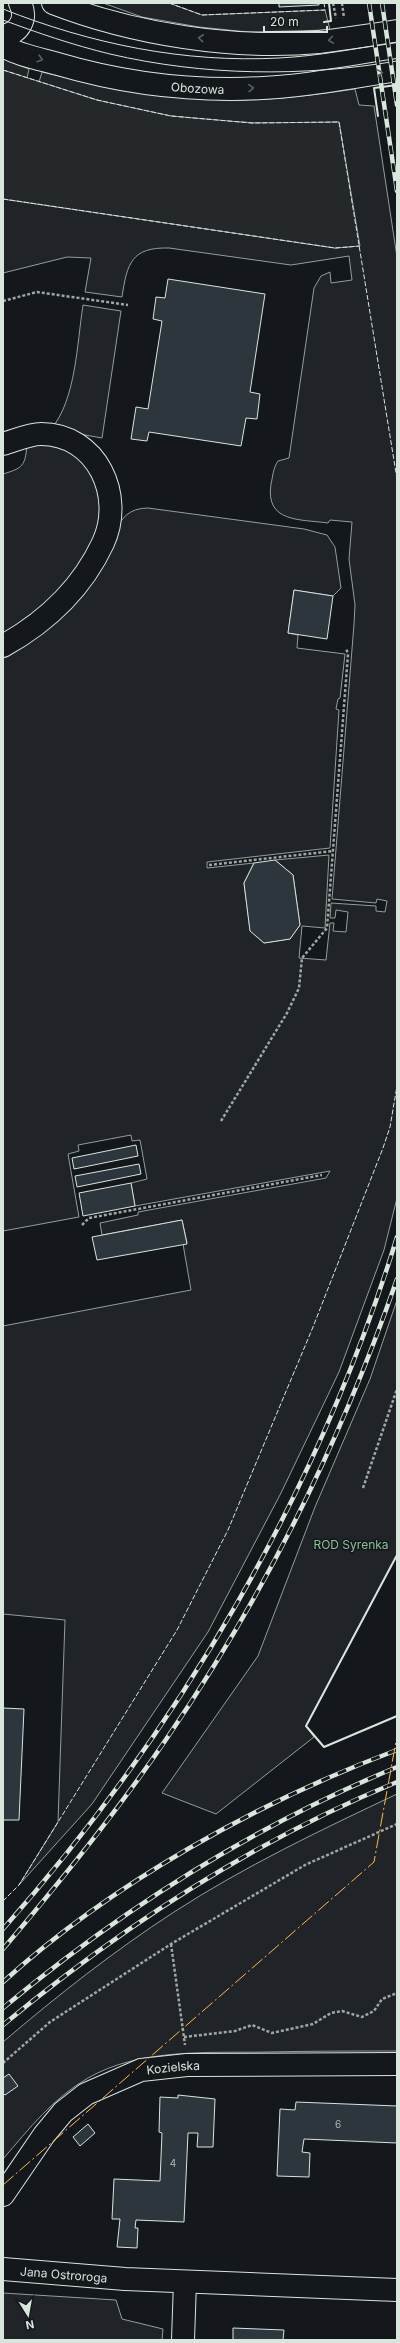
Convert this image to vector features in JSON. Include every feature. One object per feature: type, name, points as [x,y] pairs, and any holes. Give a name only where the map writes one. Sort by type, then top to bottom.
[{"type":"street","points":[[3,36],[10,35],[20,27],[24,16],[20,3]]},
{"type":"street","points":[[54,3],[150,31],[211,40],[277,44],[318,42],[397,31]]},
{"type":"street","name":"Obozowa","points":[[3,46],[73,68],[117,77],[204,88],[261,88],[354,78],[397,70]]},
{"type":"street","points":[[3,444],[41,434],[64,438],[76,444],[96,462],[109,488],[112,500],[112,515],[104,542],[77,586],[61,604],[44,619],[3,646]]},
{"type":"street","name":"Kozielska","points":[[3,2196],[44,2135],[63,2112],[86,2094],[141,2070],[187,2065],[397,2064]]},
{"type":"street","name":"Jana Ostroroga","points":[[3,2270],[125,2279],[397,2290]]},
{"type":"street","points":[[183,2340],[185,2282]]},
{"type":"path","points":[[3,301],[37,292],[128,305]]},
{"type":"path","points":[[221,1121],[287,1013],[299,988],[302,958],[327,928],[348,654],[346,648]]},
{"type":"path","points":[[209,865],[333,851]]},
{"type":"path","points":[[82,1225],[89,1218],[322,1175]]},
{"type":"path","points":[[363,1488],[397,1389]]},
{"type":"path","points":[[3,2063],[50,2022],[171,1944],[305,1865],[397,1824]]},
{"type":"path","points":[[171,1944],[187,2065]]},
{"type":"path","points":[[184,2037],[235,2031],[252,2026],[272,2033],[313,2024],[331,2013],[342,2011],[362,2017],[374,2011],[382,1999],[397,1993]]},
{"type":"green space","points":[[103,3],[169,3],[202,15],[325,10],[330,30],[248,32],[199,27],[142,17]]},
{"type":"green space","points":[[3,59],[29,69],[27,78],[3,70]]},
{"type":"green space","points":[[42,72],[123,89],[206,99],[262,99],[355,89],[359,105],[374,106],[397,257],[397,1198],[384,1250],[339,1372],[281,1493],[208,1632],[92,1804],[19,1885],[58,1822],[65,1620],[3,1614],[3,1326],[191,1290],[183,1244],[187,1243],[182,1220],[102,1235],[100,1223],[138,1215],[138,1212],[326,1178],[330,1171],[135,1206],[131,1183],[147,1179],[140,1140],[132,1141],[131,1135],[78,1145],[79,1151],[68,1154],[79,1217],[3,1231],[3,657],[67,608],[89,586],[104,564],[115,532],[127,515],[136,510],[148,508],[304,529],[327,535],[335,547],[341,588],[333,596],[294,590],[288,633],[298,635],[297,648],[345,654],[340,698],[338,699],[336,709],[339,710],[330,848],[207,862],[207,868],[254,863],[244,883],[250,930],[264,943],[290,939],[300,925],[293,875],[275,860],[329,855],[325,928],[302,926],[299,958],[326,960],[330,923],[334,923],[333,931],[346,932],[348,912],[336,910],[335,918],[330,918],[331,903],[376,906],[376,911],[385,912],[387,901],[377,899],[376,903],[332,899],[354,624],[355,605],[349,559],[352,522],[330,520],[328,523],[287,517],[273,506],[271,497],[271,484],[276,464],[278,461],[289,458],[314,288],[321,276],[330,272],[331,283],[352,280],[349,256],[291,265],[169,248],[156,248],[139,254],[133,260],[126,275],[122,297],[85,292],[91,258],[67,257],[3,273],[3,199],[335,248],[359,246],[339,122],[256,123],[172,116],[104,102],[39,82]]},
{"type":"green space","points":[[83,305],[121,311],[102,438],[51,429],[66,403],[71,387]]},
{"type":"green space","points":[[57,443],[84,459],[104,502],[93,549],[52,599],[3,634],[3,474],[15,470],[22,465],[25,458],[27,445]]},
{"type":"green space","name":"ROD Syrenka","points":[[397,1300],[397,1555],[306,1726],[314,1737],[216,1814],[162,1793],[258,1656],[315,1507],[370,1379]]},
{"type":"green space","points":[[397,1794],[397,2051],[198,2053],[175,2054],[130,2061],[108,2068],[75,2086],[42,2115],[3,2159],[3,2042],[44,2007],[130,1942],[201,1895],[228,1879],[312,1835]]},
{"type":"green space","points":[[3,2293],[116,2300],[122,2319],[163,2329],[162,2340],[3,2340]]},
{"type":"shaded area","points":[[3,70],[97,100],[171,116],[252,123],[339,122],[360,246],[335,248],[3,199]]},
{"type":"building","points":[[279,3],[319,3],[319,5],[279,7]]},
{"type":"building","points":[[168,279],[265,294],[250,392],[260,394],[257,419],[246,418],[241,446],[149,432],[147,441],[131,439],[136,407],[148,409],[162,321],[153,319],[156,297],[165,298]]},
{"type":"building","points":[[294,590],[333,596],[327,639],[288,633]]},
{"type":"building","points":[[275,860],[293,875],[300,925],[290,939],[264,943],[250,931],[244,883],[254,863]]},
{"type":"building","points":[[136,1145],[138,1156],[74,1169],[72,1158]]},
{"type":"building","points":[[139,1164],[141,1174],[77,1187],[75,1176]]},
{"type":"building","points":[[131,1183],[135,1206],[83,1216],[79,1193]]},
{"type":"building","points":[[182,1220],[187,1244],[97,1260],[92,1237]]},
{"type":"building","points":[[3,1708],[24,1709],[19,1820],[3,1820]]},
{"type":"building","points":[[9,2074],[18,2086],[5,2095],[3,2093],[3,2078]]},
{"type":"building","points":[[178,2095],[215,2099],[213,2147],[197,2147],[198,2133],[188,2133],[184,2222],[136,2220],[135,2228],[138,2228],[137,2248],[117,2247],[120,2219],[112,2219],[114,2179],[160,2181],[162,2133],[159,2132],[160,2097],[178,2098]]},
{"type":"building","points":[[296,2102],[397,2106],[397,2143],[304,2139],[302,2152],[310,2153],[309,2177],[277,2176],[280,2109],[295,2110]]},
{"type":"building","points":[[88,2124],[95,2133],[80,2146],[73,2137]]},
{"type":"building","points":[[233,2328],[284,2330],[283,2340],[233,2340]]},
{"type":"tram line","points":[[3,9],[70,32],[104,41],[173,54],[208,57],[243,59],[309,56],[397,42]]},
{"type":"tram line","points":[[3,20],[110,54],[181,67],[254,72],[290,72],[326,70],[397,61]]},
{"type":"railway","points":[[369,3],[397,191]]},
{"type":"railway","points":[[382,3],[397,105]]},
{"type":"railway","points":[[3,1929],[67,1853],[128,1773],[184,1690],[237,1604],[284,1515],[327,1424],[365,1331],[397,1237]]},
{"type":"railway","points":[[3,1949],[67,1872],[148,1766],[236,1629],[268,1573],[325,1458],[351,1399],[397,1279]]},
{"type":"railway","points":[[3,1982],[91,1911],[139,1879],[190,1848],[293,1794],[397,1750]]},
{"type":"railway","points":[[3,2008],[95,1937],[191,1872],[292,1816],[344,1790],[397,1767]]},
{"type":"railway","points":[[3,2025],[95,1954],[142,1920],[191,1888],[292,1831],[344,1805],[397,1782]]},
{"type":"fence","points":[[169,3],[202,15],[325,10],[324,3]]},
{"type":"fence","points":[[3,70],[97,100],[171,116],[252,123],[339,122],[397,479]]},
{"type":"fence","points":[[3,199],[335,248],[360,246]]},
{"type":"fence","points":[[3,1901],[19,1885],[177,1630],[228,1530],[313,1327],[383,1148],[390,1127],[397,1086]]},
{"type":"wall","points":[[324,22],[331,21],[329,3]]},
{"type":"wall","points":[[378,116],[374,88],[397,85]]},
{"type":"wall","points":[[397,1555],[306,1726],[324,1747],[397,1716]]},
{"type":"power","points":[[3,2185],[374,1862],[397,1736]]}]
